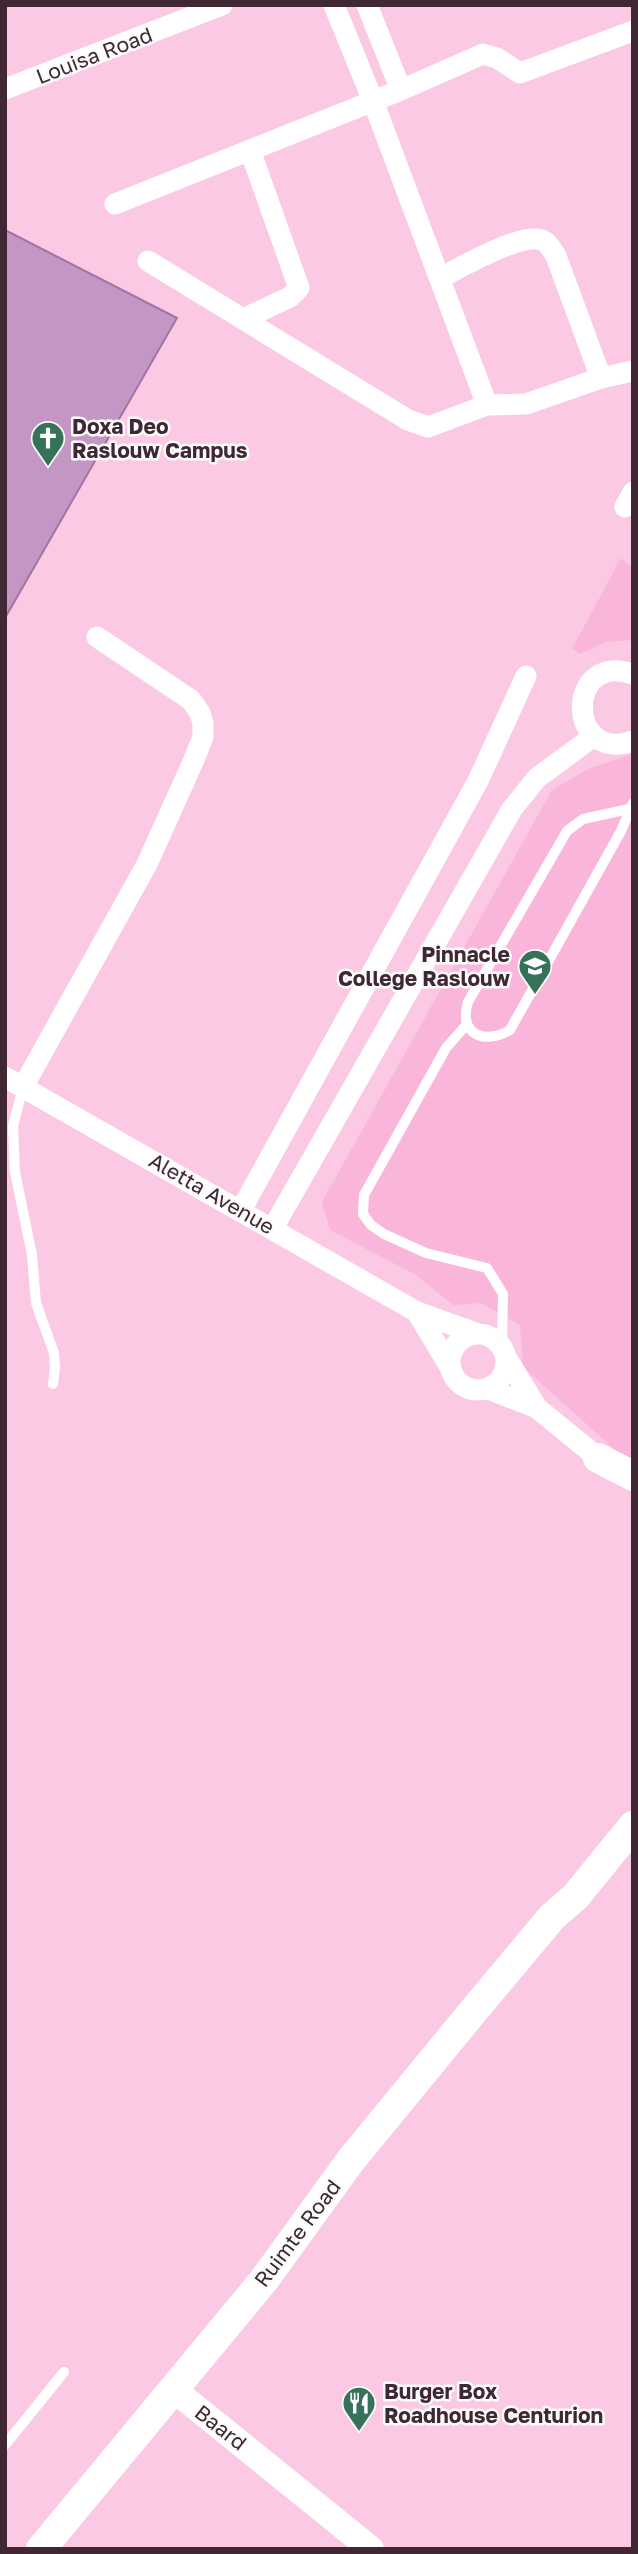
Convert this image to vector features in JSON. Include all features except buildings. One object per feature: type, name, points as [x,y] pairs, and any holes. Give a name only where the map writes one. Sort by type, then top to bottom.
[{"type":"main road","points":[[598,1458],[633,1476]]},
{"type":"main road","name":"Ruimte Road","points":[[552,1917],[565,1889],[633,1804]]},
{"type":"main road","name":"Ruimte Road","points":[[41,2549],[264,2280],[351,2160],[552,1917],[576,1896],[633,1826]]},
{"type":"street","name":"Louisa Road","points":[[5,89],[222,5]]},
{"type":"street","points":[[334,5],[373,101],[487,405]]},
{"type":"street","points":[[367,5],[401,90]]},
{"type":"street","points":[[115,204],[401,90],[483,54],[496,58],[520,74],[633,32]]},
{"type":"street","points":[[243,319],[290,297],[299,288],[250,150]]},
{"type":"street","points":[[440,278],[512,244],[533,238],[544,241],[556,256],[601,378]]},
{"type":"street","points":[[148,261],[423,427],[437,425],[487,405],[526,404],[601,378],[633,371]]},
{"type":"street","points":[[14,1082],[147,864],[203,737],[200,713],[191,700],[97,637]]},
{"type":"street","points":[[633,674],[612,671],[601,675],[591,682],[584,692],[581,704],[582,716],[594,736],[605,743],[617,745],[633,741]]},
{"type":"street","points":[[240,1210],[478,781],[526,676]]},
{"type":"street","points":[[274,1228],[512,809],[537,778],[594,736]]},
{"type":"street","name":"Aletta Avenue","points":[[14,1082],[417,1312],[478,1334]]},
{"type":"street","name":"Aletta Avenue","points":[[417,1312],[450,1367]]},
{"type":"street","points":[[504,1352],[503,1376],[488,1389],[478,1391],[460,1384],[453,1377],[450,1367],[453,1348],[468,1335],[487,1335],[504,1352],[537,1408]]},
{"type":"street","points":[[488,1389],[537,1408],[633,1486]]},
{"type":"street","name":"Baard","points":[[173,2389],[269,2465],[356,2540]]},
{"type":"lane","points":[[631,806],[621,831],[510,1030],[487,1037],[474,1034],[467,1024],[465,1012],[468,1002],[567,831],[583,819],[631,806]]},
{"type":"lane","points":[[467,1024],[446,1048],[364,1195],[362,1208],[371,1225],[384,1234],[426,1253],[486,1268],[503,1294],[504,1352]]},
{"type":"lane","points":[[14,1082],[15,1172],[32,1255],[36,1303],[54,1353],[53,1384]]},
{"type":"lane","points":[[5,2445],[64,2372]]},
{"type":"shaded area","points":[[621,558],[633,568],[633,640],[605,642],[580,654],[572,649]]},
{"type":"shaded area","name":"Pinnacle College Raslouw","points":[[633,754],[633,1466],[523,1367],[520,1325],[481,1303],[453,1305],[416,1275],[330,1230],[322,1202],[552,790],[590,768]]},
{"type":"place","name":"Doxa Deo Raslouw Campus","points":[[48,468]]},
{"type":"place","name":"Pinnacle College Raslouw","points":[[535,996]]},
{"type":"place","name":"Burger Box Roadhouse Centurion","points":[[359,2433]]}]
